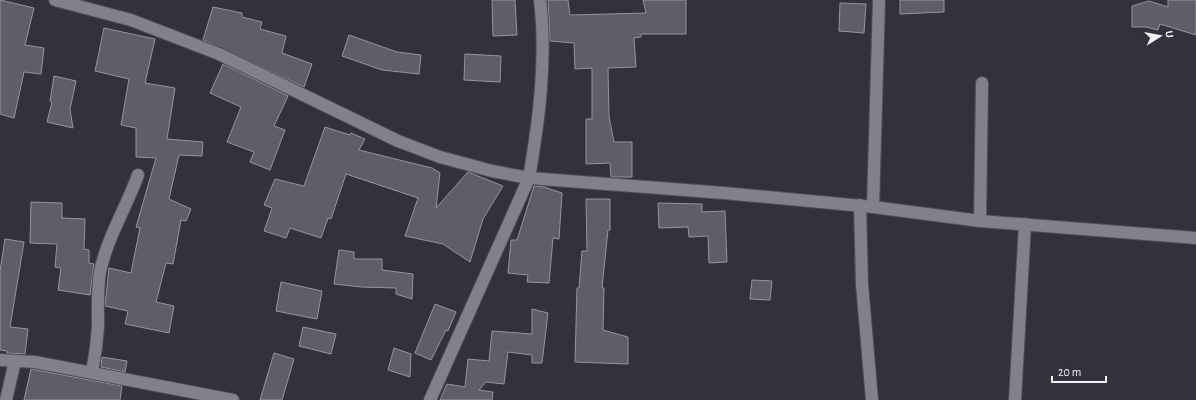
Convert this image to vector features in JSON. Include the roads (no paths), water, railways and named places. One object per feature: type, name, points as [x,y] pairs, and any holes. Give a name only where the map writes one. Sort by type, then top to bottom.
[{"type":"street","points":[[55,0],[131,20],[219,54],[398,141],[440,157],[492,171],[529,178],[860,205],[980,221],[1196,238]]},
{"type":"street","points":[[430,400],[529,178],[534,149],[542,75],[540,0]]},
{"type":"street","points":[[873,207],[879,0]]},
{"type":"street","points":[[980,221],[982,83]]},
{"type":"street","points":[[92,372],[96,349],[97,292],[101,271],[107,247],[129,199],[138,175]]},
{"type":"street","points":[[860,205],[862,284],[872,400]]},
{"type":"street","points":[[1015,400],[1025,224]]},
{"type":"street","points":[[0,360],[36,362],[233,400]]},
{"type":"street","points":[[6,400],[15,361]]}]
